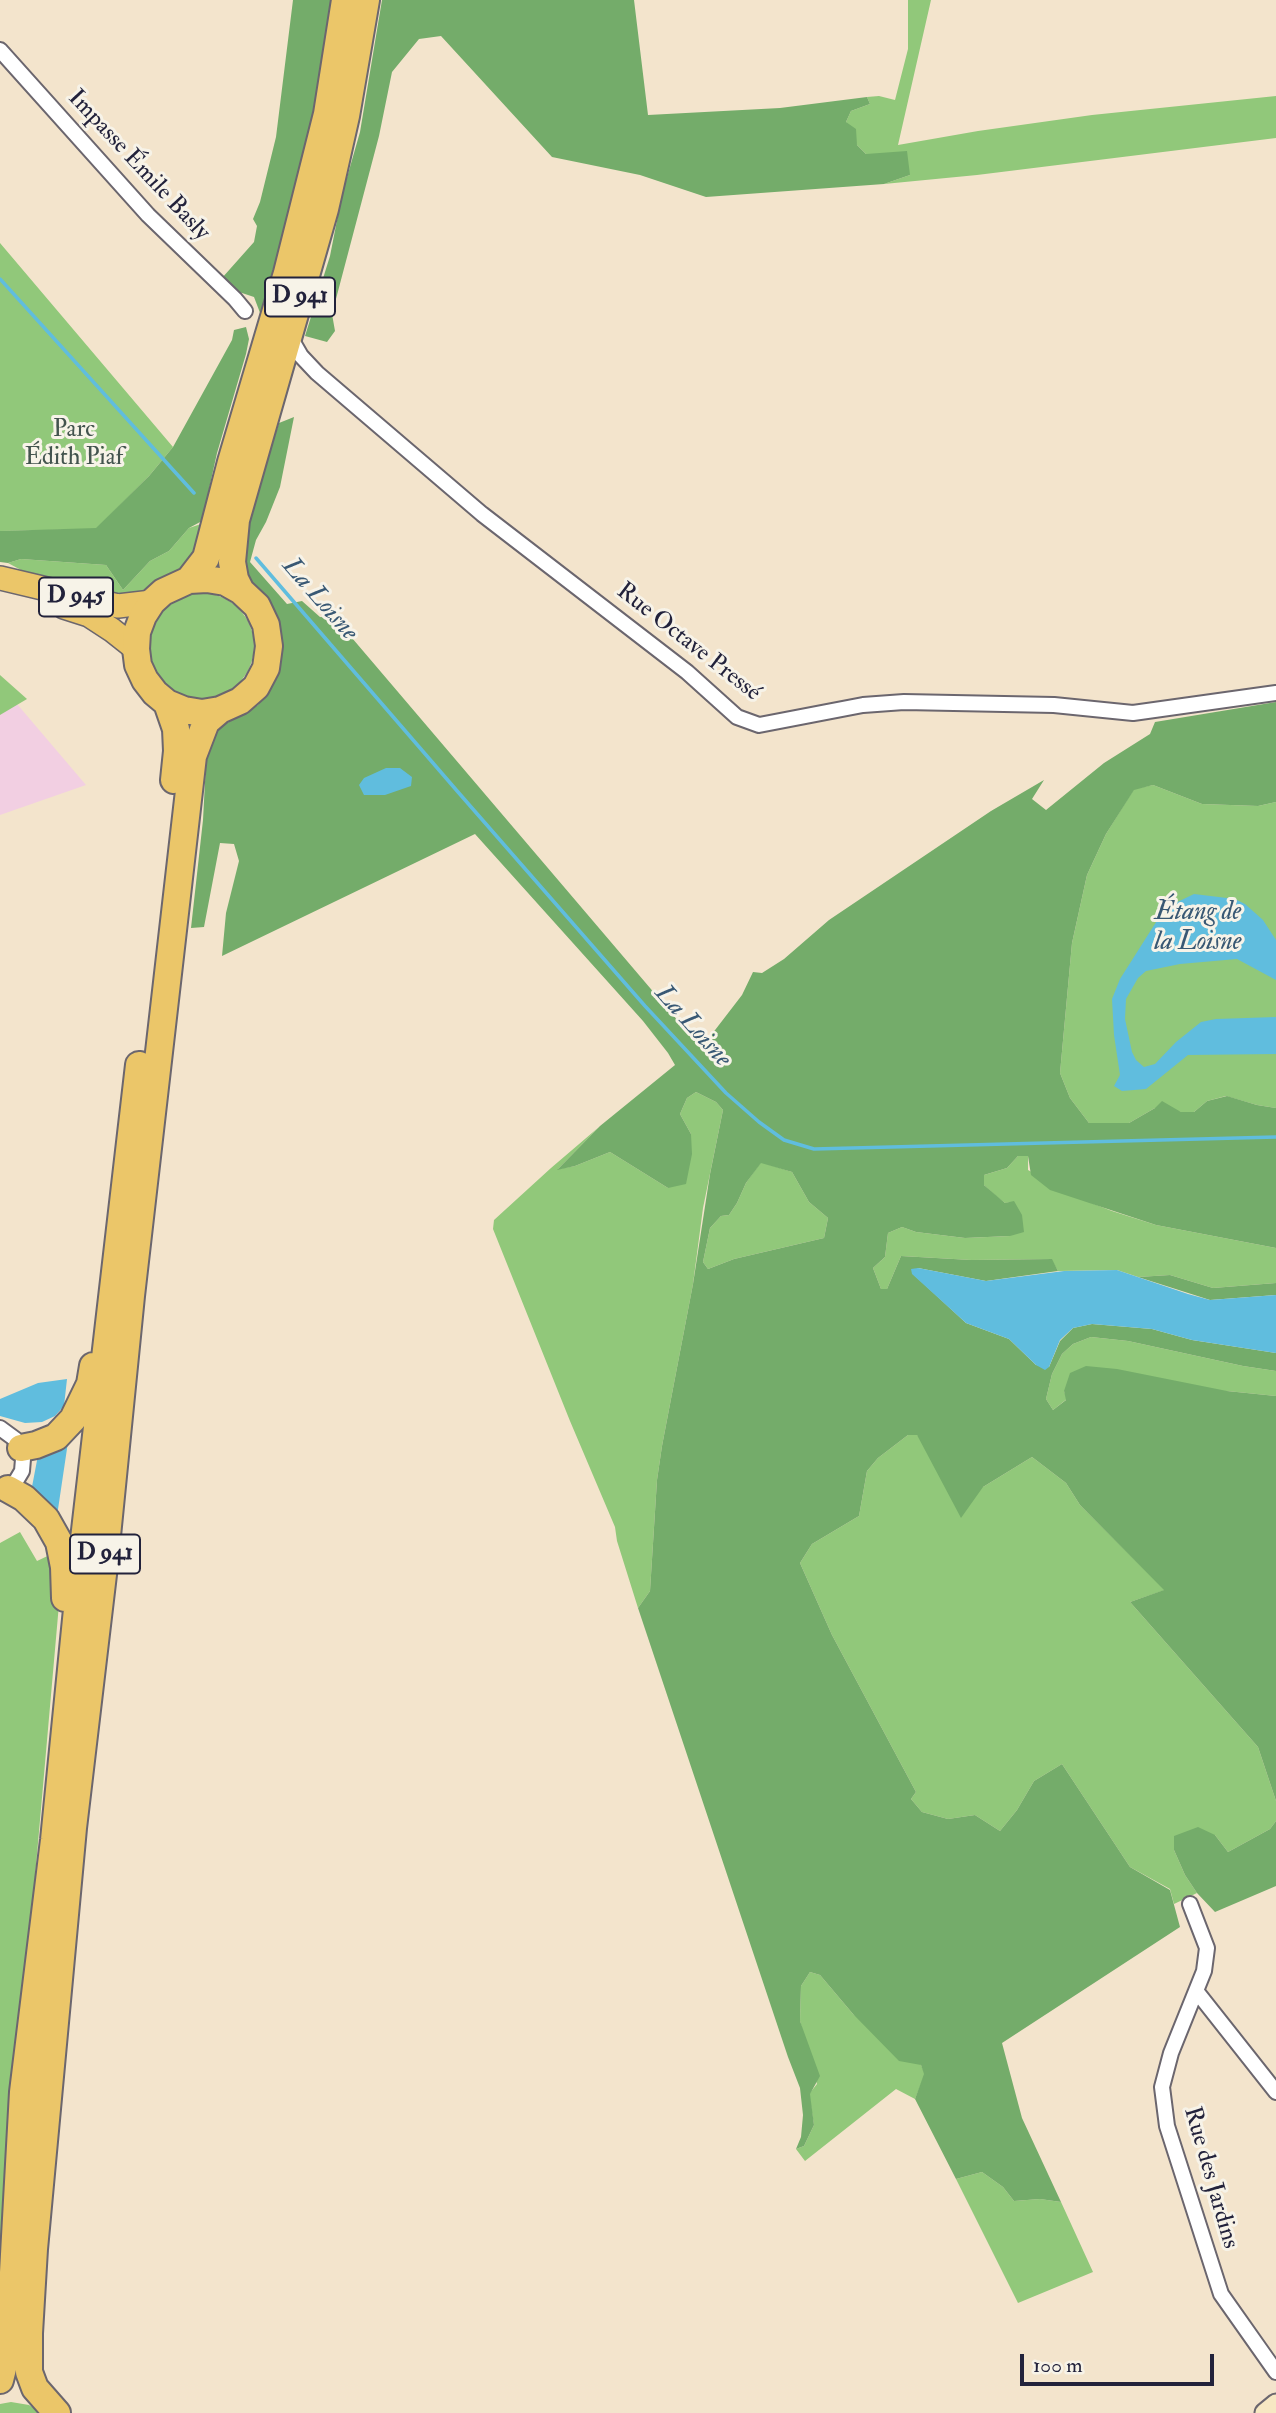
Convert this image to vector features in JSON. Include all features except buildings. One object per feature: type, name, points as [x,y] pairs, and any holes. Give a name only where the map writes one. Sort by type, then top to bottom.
[{"type":"highway","name":"D 941","points":[[189,580],[206,558],[231,462],[294,250],[327,114],[345,0]]},
{"type":"highway","name":"D 941","points":[[241,591],[235,579],[232,562],[234,533],[252,459],[336,164],[366,0]]},
{"type":"highway","points":[[189,580],[225,582],[241,591],[257,606],[266,625],[270,646],[266,668],[256,687],[240,701],[220,710],[202,713],[167,703],[145,680],[138,665],[137,632],[152,602],[163,592],[189,580]]},
{"type":"highway","name":"D 941","points":[[0,2380],[9,2345],[23,2092],[54,1840],[115,1266],[177,751],[176,729],[167,703]]},
{"type":"highway","name":"D 941","points":[[52,2408],[35,2388],[29,2372],[29,2333],[42,2154],[70,1855],[193,756],[206,722],[220,710]]},
{"type":"highway","points":[[21,1448],[56,1437],[73,1419],[90,1384],[103,1306],[115,1266]]},
{"type":"highway","points":[[4,1491],[24,1497],[46,1519],[59,1542],[64,1567],[65,1614],[56,1700],[63,1746]]},
{"type":"highway","points":[[0,2394],[29,2394],[52,2408]]},
{"type":"main road","name":"D 945","points":[[0,578],[118,606],[152,602]]},
{"type":"main road","name":"D 945","points":[[0,590],[89,615],[136,649]]},
{"type":"street","name":"Impasse Émile Basly","points":[[0,50],[148,215],[245,311]]},
{"type":"street","name":"Rue Octave Pressé","points":[[289,334],[301,356],[317,373],[482,514],[687,672],[737,717],[759,725],[863,705],[904,702],[1054,705],[1133,713],[1276,693]]},
{"type":"street","points":[[275,382],[294,370],[317,373]]},
{"type":"street","points":[[0,1428],[15,1438],[21,1448],[22,1471],[16,1481],[4,1491]]},
{"type":"street","name":"Rue des Jardins","points":[[1190,1904],[1207,1948],[1204,1971],[1171,2053],[1162,2087],[1167,2126],[1221,2294],[1276,2372]]},
{"type":"street","points":[[1197,1992],[1276,2092]]},
{"type":"street","points":[[1265,2413],[1276,2404]]},
{"type":"shaded area","points":[[0,684],[86,785],[0,815]]},
{"type":"green space","points":[[293,0],[334,0],[314,121],[262,318],[254,297],[233,290],[222,278],[254,242],[257,226],[253,219],[260,202],[276,137]]},
{"type":"green space","points":[[382,0],[634,0],[648,115],[780,108],[867,97],[870,104],[851,111],[846,122],[856,129],[857,145],[866,154],[907,151],[910,175],[884,184],[706,197],[640,175],[552,157],[441,36],[419,39],[392,72],[379,136],[332,314],[335,331],[327,342],[305,336],[330,256],[342,195],[360,132]]},
{"type":"green space","points":[[908,0],[931,0],[898,145],[1092,115],[1276,96],[1276,138],[884,184],[910,175],[881,154],[866,154],[857,145],[846,122],[851,111],[870,104],[867,97],[879,96],[895,100],[908,49]]},
{"type":"green space","name":"Parc Édith Piaf","points":[[0,243],[173,447],[149,476],[96,529],[0,531]]},
{"type":"green space","points":[[246,327],[249,339],[246,354],[217,453],[202,521],[189,528],[169,551],[150,561],[123,590],[106,565],[21,559],[8,563],[0,562],[0,531],[96,528],[149,476],[173,447],[232,340],[234,330]]},
{"type":"green space","points":[[294,417],[280,487],[256,540],[250,562],[287,604],[302,601],[320,617],[335,618],[702,1047],[742,995],[753,972],[762,973],[784,959],[829,920],[991,811],[1044,780],[1032,799],[1046,810],[1104,763],[1150,734],[1155,722],[1276,702],[1276,802],[1258,806],[1202,804],[1153,785],[1134,790],[1106,834],[1087,875],[1072,943],[1060,1073],[1070,1098],[1089,1123],[1129,1123],[1162,1101],[1181,1112],[1194,1112],[1207,1101],[1227,1096],[1276,1108],[1276,1248],[1156,1225],[1050,1190],[1031,1175],[1028,1156],[1018,1156],[1007,1168],[984,1175],[984,1185],[1005,1203],[1014,1201],[1022,1215],[1024,1232],[1010,1236],[965,1238],[916,1232],[902,1227],[888,1233],[885,1257],[873,1268],[881,1289],[887,1289],[901,1256],[971,1260],[1052,1259],[1058,1271],[986,1281],[918,1268],[913,1274],[966,1323],[1009,1339],[1036,1365],[1049,1367],[1060,1341],[1073,1328],[1092,1324],[1152,1329],[1192,1340],[1276,1353],[1276,1371],[1128,1341],[1091,1337],[1073,1344],[1062,1354],[1052,1374],[1046,1399],[1053,1410],[1066,1400],[1064,1391],[1070,1373],[1086,1366],[1117,1369],[1227,1391],[1276,1396],[1276,1801],[1258,1747],[1130,1602],[1164,1590],[1080,1505],[1066,1483],[1032,1457],[983,1487],[961,1518],[917,1435],[908,1435],[878,1458],[867,1471],[859,1516],[812,1544],[800,1563],[832,1635],[916,1792],[911,1799],[922,1812],[948,1819],[975,1815],[1000,1831],[1017,1810],[1034,1781],[1062,1764],[1130,1867],[1170,1890],[1180,1927],[1002,2043],[1022,2118],[1061,2202],[1040,2199],[1014,2201],[1003,2187],[982,2172],[956,2179],[915,2099],[924,2074],[921,2065],[899,2061],[820,1975],[810,1972],[801,1986],[800,2021],[820,2076],[810,2094],[814,2125],[804,2146],[796,2149],[801,2137],[803,2115],[800,2088],[638,1608],[650,1591],[657,1480],[662,1446],[723,1110],[716,1102],[696,1092],[687,1098],[680,1114],[691,1134],[692,1154],[686,1184],[668,1188],[610,1152],[557,1170],[600,1126],[675,1065],[643,1021],[475,834],[222,956],[226,913],[239,861],[234,844],[220,843],[204,927],[191,928],[210,740],[217,729],[258,705],[269,688],[276,618],[271,604],[244,571],[245,532],[279,423]],"holes":[[[761,1163],[792,1172],[809,1202],[828,1218],[824,1238],[734,1259],[708,1269],[703,1262],[710,1228],[721,1216],[729,1215],[746,1183]]]},
{"type":"green space","points":[[201,524],[193,558],[184,568],[133,596],[124,597],[34,577],[8,563],[21,559],[106,565],[123,590],[150,561],[169,551],[189,528]]},
{"type":"green space","points":[[201,593],[221,597],[239,608],[250,626],[254,646],[250,666],[239,684],[221,695],[201,699],[181,695],[163,684],[152,666],[148,646],[152,626],[163,608],[181,597]]},
{"type":"green space","points":[[0,675],[27,699],[0,715]]},
{"type":"green space","points":[[1153,785],[1202,804],[1258,806],[1276,802],[1276,1108],[1226,1096],[1207,1101],[1194,1112],[1155,1108],[1129,1123],[1089,1123],[1070,1098],[1060,1073],[1072,943],[1087,875],[1106,834],[1134,789]]},
{"type":"green space","points":[[696,1092],[716,1102],[723,1110],[703,1208],[693,1284],[662,1446],[657,1480],[650,1591],[638,1608],[615,1527],[493,1229],[494,1220],[599,1127],[558,1169],[575,1166],[610,1152],[668,1188],[691,1134],[680,1114],[687,1098]]},
{"type":"green space","points":[[1018,1156],[1028,1156],[1028,1170],[1081,1199],[1112,1211],[1156,1225],[1276,1248],[1276,1283],[1213,1288],[1170,1275],[1138,1277],[1117,1270],[1058,1271],[1051,1259],[971,1260],[901,1256],[887,1289],[881,1289],[873,1268],[885,1257],[888,1233],[902,1227],[916,1232],[965,1238],[1010,1236],[1014,1202],[1005,1203],[996,1196],[984,1185],[984,1175],[1007,1168]]},
{"type":"green space","points":[[761,1162],[792,1172],[809,1202],[828,1218],[824,1238],[734,1259],[708,1269],[703,1262],[710,1228],[721,1216],[729,1215]]},
{"type":"green space","points":[[1170,1275],[1213,1288],[1276,1283],[1276,1295],[1210,1300],[1138,1277]]},
{"type":"green space","points":[[1091,1337],[1128,1341],[1276,1371],[1276,1396],[1227,1391],[1064,1391],[1067,1399],[1053,1410],[1046,1399],[1052,1374],[1062,1354],[1073,1344]]},
{"type":"green space","points":[[908,1435],[917,1435],[983,1487],[1032,1457],[1066,1483],[1080,1505],[1165,1590],[1130,1602],[1258,1747],[1276,1801],[1276,1821],[1270,1829],[1228,1852],[1215,1835],[1174,1836],[1174,1850],[1197,1893],[1174,1904],[1170,1889],[1130,1867],[1062,1764],[1034,1781],[1017,1810],[1000,1831],[975,1815],[948,1819],[922,1812],[911,1799],[916,1792],[832,1635],[800,1563],[812,1544],[859,1516],[867,1471],[878,1458]]},
{"type":"green space","points":[[20,1532],[37,1561],[56,1552],[59,1604],[0,2302],[0,1543]]},
{"type":"green space","points":[[1276,1821],[1276,1886],[1215,1912],[1185,1875],[1174,1850],[1174,1836],[1198,1827],[1215,1835],[1228,1852],[1270,1829]]},
{"type":"green space","points":[[810,1972],[820,1975],[853,2014],[921,2065],[925,2074],[915,2099],[896,2089],[805,2161],[796,2149],[804,2146],[814,2125],[809,2094],[817,2084],[800,2021],[801,1986]]},
{"type":"green space","points":[[982,2172],[1003,2187],[1014,2201],[1040,2199],[1061,2202],[1093,2272],[1018,2303],[956,2179]]},
{"type":"green space","points":[[11,2402],[29,2405],[41,2413],[0,2413],[0,2404]]},
{"type":"water","points":[[386,768],[400,768],[412,777],[411,786],[385,795],[364,795],[359,785],[364,778]]},
{"type":"water","name":"Étang de la Loisne","points":[[1194,894],[1235,899],[1263,920],[1276,940],[1276,980],[1237,959],[1180,964],[1146,971],[1138,978],[1126,999],[1125,1019],[1136,1060],[1144,1067],[1155,1064],[1201,1022],[1216,1019],[1276,1017],[1276,1054],[1188,1055],[1146,1089],[1122,1091],[1114,1086],[1120,1075],[1112,999],[1120,979],[1165,908]]},
{"type":"water","points":[[911,1269],[986,1281],[1064,1271],[1117,1270],[1210,1300],[1276,1295],[1276,1353],[1192,1340],[1152,1329],[1092,1324],[1073,1328],[1060,1340],[1049,1367],[1045,1370],[1009,1339],[966,1323],[912,1274]]},
{"type":"water","points":[[67,1379],[64,1406],[55,1416],[42,1422],[25,1423],[0,1416],[0,1399],[38,1383]]},
{"type":"water","points":[[68,1442],[57,1516],[31,1492],[39,1450]]},
{"type":"waterway","name":"La Loisne","points":[[0,279],[194,493]]},
{"type":"waterway","name":"La Loisne","points":[[256,558],[645,1006],[726,1093],[784,1140],[814,1149],[1276,1137]]}]
